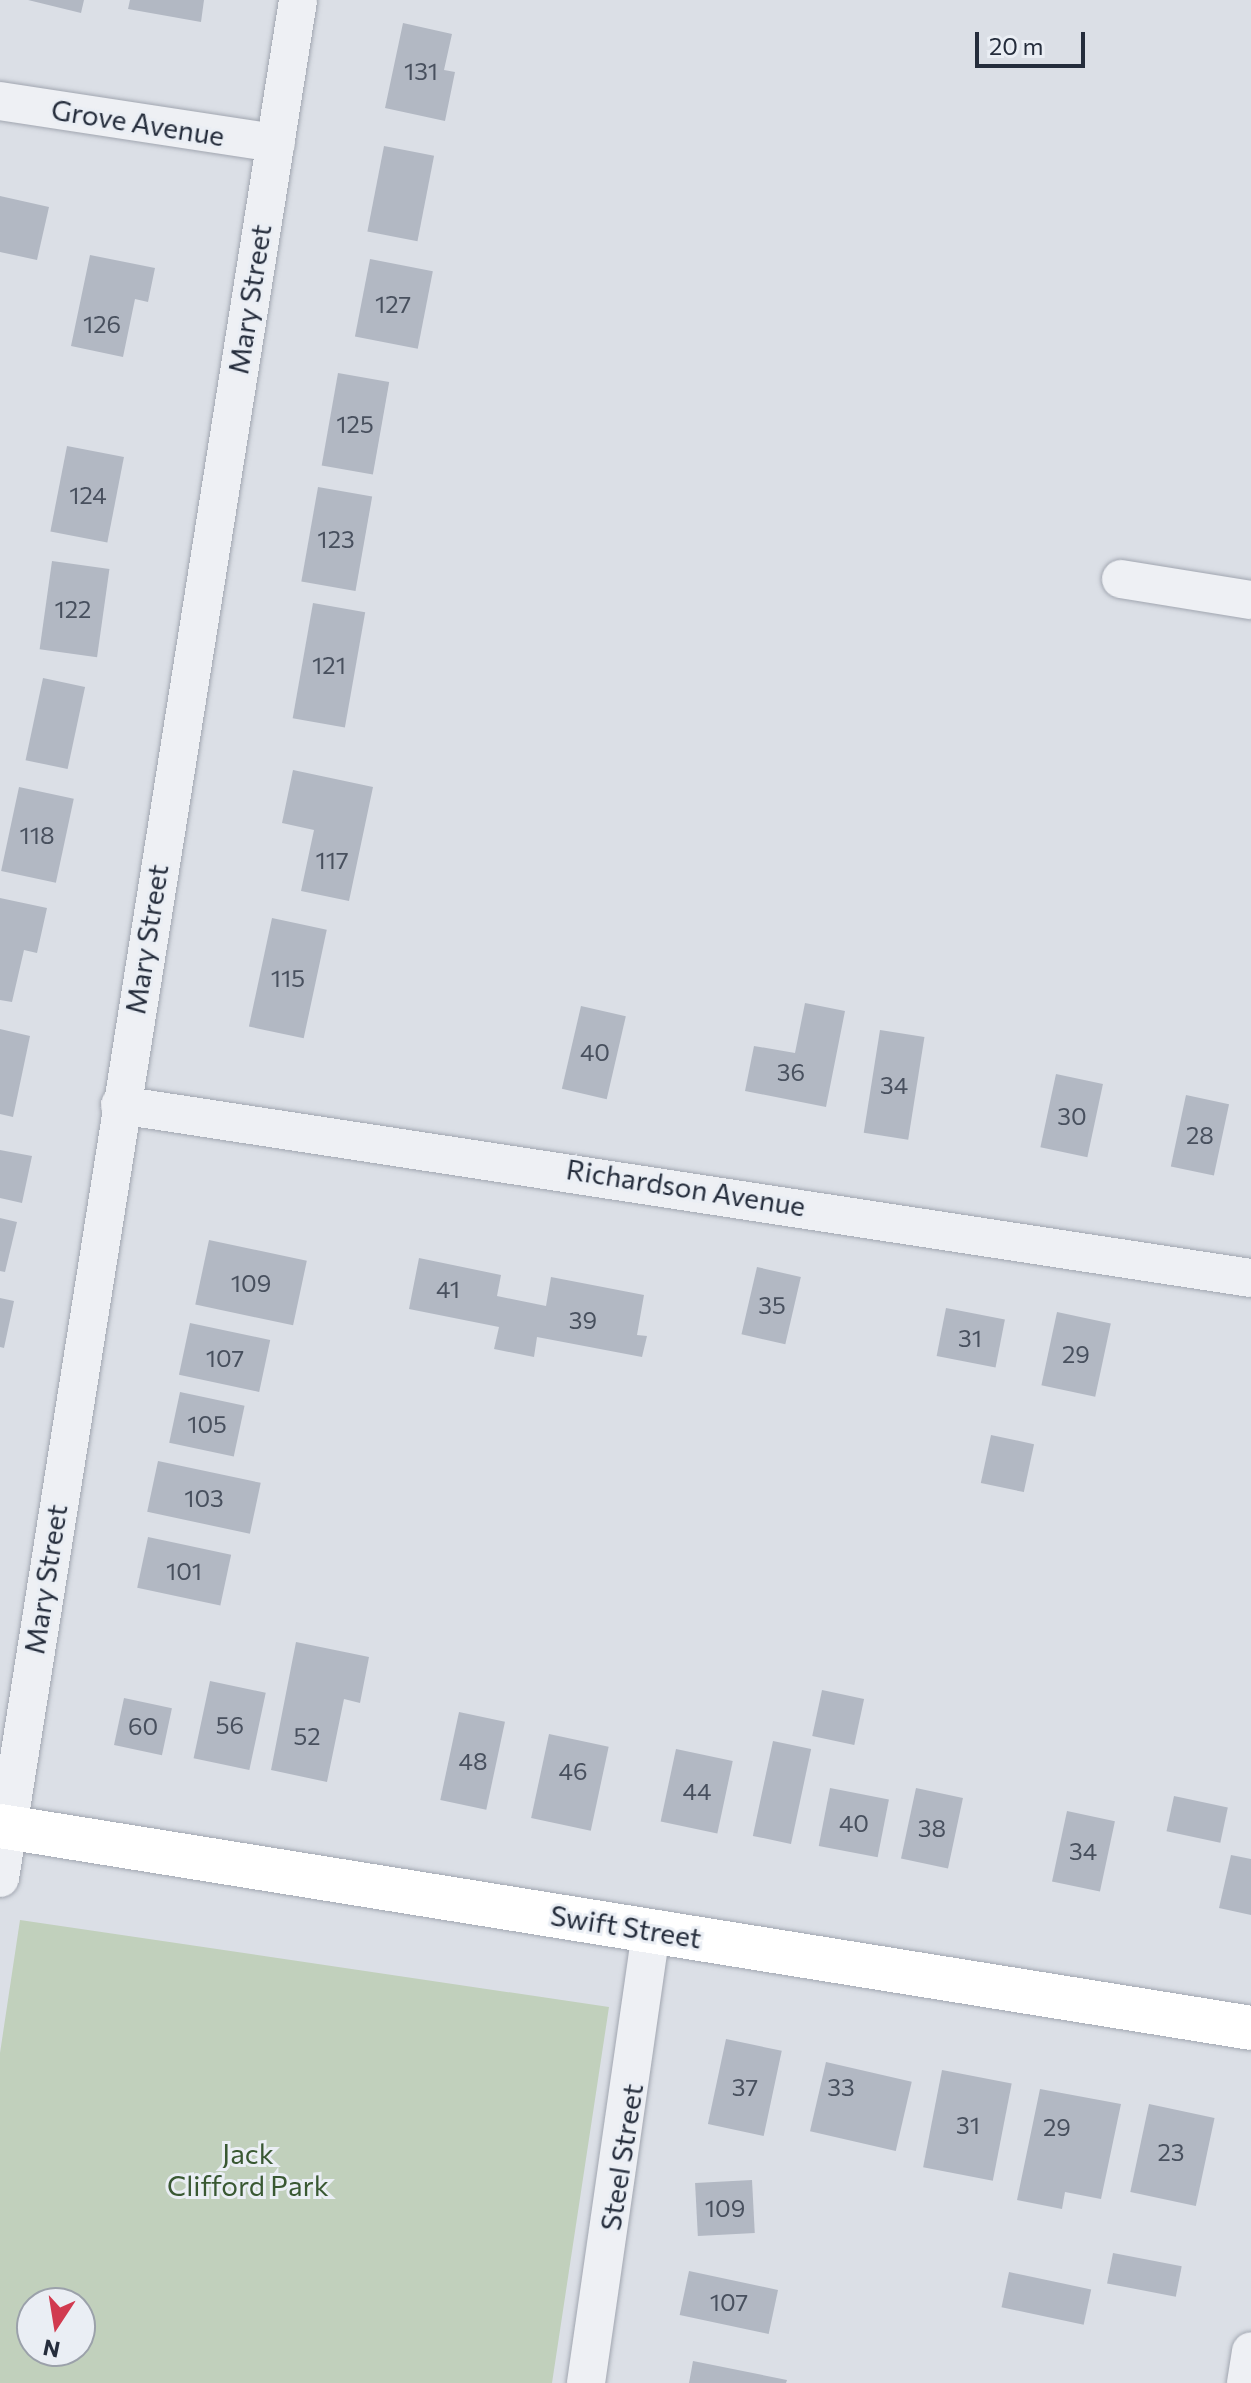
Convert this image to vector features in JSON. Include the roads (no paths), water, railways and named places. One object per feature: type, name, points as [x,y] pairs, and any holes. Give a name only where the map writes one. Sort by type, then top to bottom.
[{"type":"main road","name":"Swift Street","points":[[4,1827],[1251,2028]]},
{"type":"street","name":"Mary Street","points":[[0,1878],[4,1827],[298,0]]},
{"type":"street","name":"Grove Avenue","points":[[0,101],[276,143]]},
{"type":"street","points":[[1121,579],[1251,600]]},
{"type":"street","name":"Richardson Avenue","points":[[120,1105],[1251,1278]]},
{"type":"street","name":"Steel Street","points":[[586,2383],[651,1931]]},
{"type":"street","points":[[1246,2383],[1251,2351]]},
{"type":"park label","name":"Jack Clifford Park","points":[[248,2169]]}]
